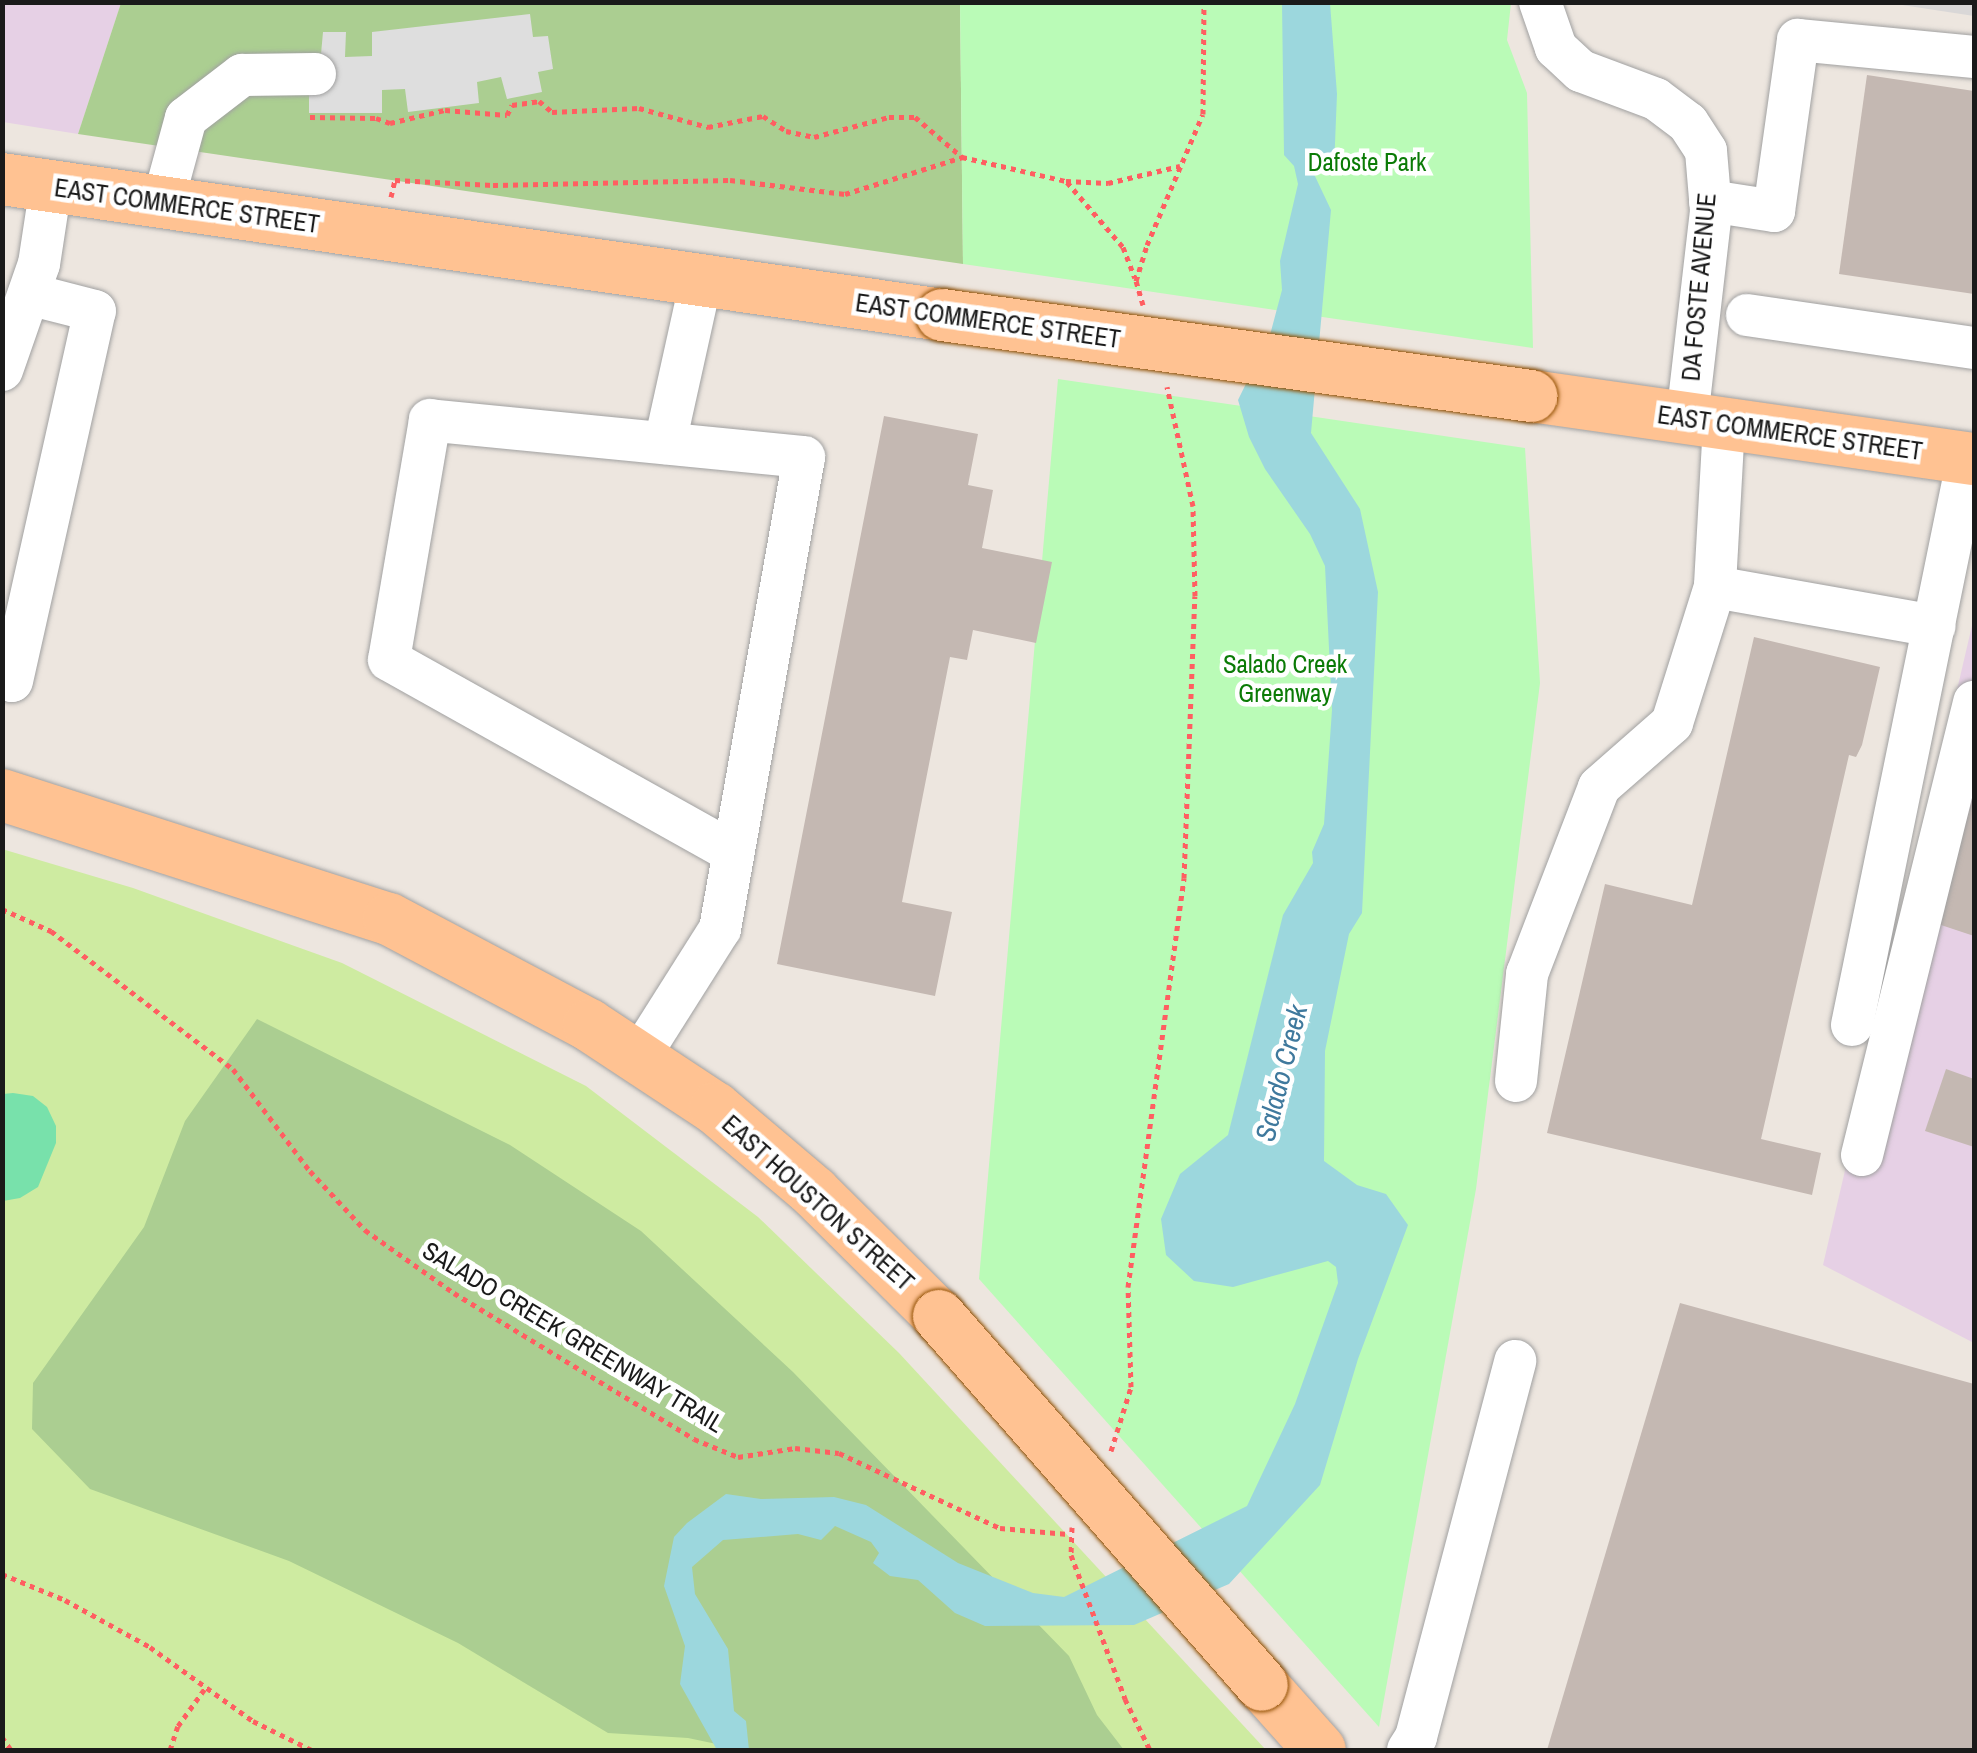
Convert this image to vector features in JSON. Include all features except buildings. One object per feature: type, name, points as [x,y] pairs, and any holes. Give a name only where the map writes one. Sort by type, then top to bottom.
[{"type":"main road","name":"EAST COMMERCE STREET","points":[[27,183],[1971,459]]},
{"type":"main road","name":"EAST HOUSTON STREET","points":[[2,795],[389,919],[510,981],[715,1108],[814,1192],[939,1316],[1320,1750]]},
{"type":"street","name":"DA FOSTE AVENUE","points":[[1516,1080],[1528,974],[1599,787],[1672,724],[1715,587],[1706,421],[1710,201],[1706,151],[1688,123],[1656,99],[1580,71],[1556,48],[1540,2]]},
{"type":"street","points":[[1710,201],[1774,211],[1798,40],[1974,57]]},
{"type":"street","points":[[163,202],[186,118],[242,75],[315,74]]},
{"type":"street","points":[[2,370],[39,264],[27,183]]},
{"type":"street","points":[[664,443],[702,280]]},
{"type":"street","points":[[2,678],[12,681],[95,311],[29,294]]},
{"type":"street","points":[[1747,315],[1974,348]]},
{"type":"street","points":[[639,1058],[720,929],[734,852],[804,457],[430,420],[389,660],[734,852]]},
{"type":"street","points":[[1852,1025],[1971,459]]},
{"type":"street","points":[[1715,587],[1935,626]]},
{"type":"street","points":[[1862,1155],[1974,702]]},
{"type":"street","points":[[1408,1750],[1416,1737],[1515,1361]]},
{"type":"path","points":[[1202,30],[1204,2]]},
{"type":"path","points":[[310,118],[376,118],[390,123],[445,110],[507,115],[512,104],[539,100],[552,112],[640,108],[708,127],[763,116],[786,131],[814,138],[889,117],[915,117],[962,157],[1066,180],[1108,182],[1182,166]]},
{"type":"path","points":[[382,234],[394,180],[494,186],[730,180],[845,194],[962,157]]},
{"type":"path","points":[[1066,180],[1123,247],[1136,281]]},
{"type":"path","points":[[1131,1358],[1128,1287],[1184,878],[1194,596]]},
{"type":"path","name":"SALADO CREEK GREENWAY TRAIL","points":[[2,909],[51,930],[233,1069],[310,1171],[365,1230],[454,1294],[694,1438],[738,1457],[806,1448],[840,1453],[1000,1528],[1068,1534],[1103,1638],[1150,1750]]},
{"type":"path","points":[[2,1574],[118,1628],[252,1722],[312,1750]]},
{"type":"path","points":[[170,1750],[178,1726],[206,1687]]},
{"type":"path","points":[[2,1737],[11,1750]]},
{"type":"shaded area","points":[[2,3],[121,3],[78,134],[3,122]]},
{"type":"shaded area","points":[[1889,3],[1974,3],[1974,16]]},
{"type":"shaded area","points":[[530,14],[533,37],[548,36],[553,69],[538,72],[542,92],[507,99],[501,77],[477,82],[479,103],[408,112],[405,89],[382,90],[382,113],[309,113],[309,92],[321,54],[323,32],[346,32],[345,57],[372,56],[372,32]]},
{"type":"shaded area","points":[[1974,617],[1974,1343],[1823,1265]]},
{"type":"green space","points":[[121,3],[960,3],[963,264],[78,134]]},
{"type":"green space","name":"Dafoste Park","points":[[960,3],[1511,3],[1507,40],[1527,93],[1533,348],[963,264]]},
{"type":"green space","name":"Salado Creek Greenway","points":[[1058,379],[1525,448],[1540,683],[1476,1189],[1379,1727],[979,1279]]},
{"type":"green space","points":[[2,849],[133,888],[342,963],[586,1086],[758,1217],[899,1353],[1266,1750],[3,1750]]},
{"type":"green space","points":[[257,1019],[510,1145],[641,1231],[793,1372],[1069,1656],[1097,1715],[1124,1750],[745,1750],[688,1738],[608,1733],[458,1643],[289,1561],[90,1489],[32,1429],[33,1383],[144,1227],[185,1121]]},
{"type":"green space","points":[[3,1094],[33,1096],[47,1107],[56,1126],[56,1143],[38,1187],[20,1198],[3,1201]]},
{"type":"water","name":"Salado Creek","points":[[1282,3],[1330,3],[1337,94],[1334,168],[1313,172],[1331,210],[1311,433],[1360,509],[1378,592],[1362,913],[1349,934],[1325,1051],[1324,1161],[1357,1185],[1386,1194],[1408,1225],[1358,1359],[1320,1485],[1229,1584],[1134,1625],[985,1626],[955,1613],[918,1580],[890,1576],[873,1563],[879,1553],[871,1542],[835,1526],[821,1540],[798,1534],[723,1540],[692,1567],[695,1594],[728,1649],[734,1711],[746,1721],[749,1750],[717,1750],[680,1684],[685,1646],[664,1586],[674,1537],[687,1523],[726,1494],[761,1499],[834,1497],[866,1505],[958,1563],[1033,1593],[1064,1597],[1247,1506],[1295,1404],[1338,1283],[1336,1267],[1328,1261],[1233,1287],[1194,1281],[1166,1255],[1161,1219],[1180,1174],[1228,1135],[1283,915],[1313,863],[1312,852],[1324,824],[1332,710],[1325,566],[1310,534],[1265,469],[1249,437],[1238,400],[1270,335],[1282,290],[1280,261],[1298,184],[1294,166],[1284,155]]}]
